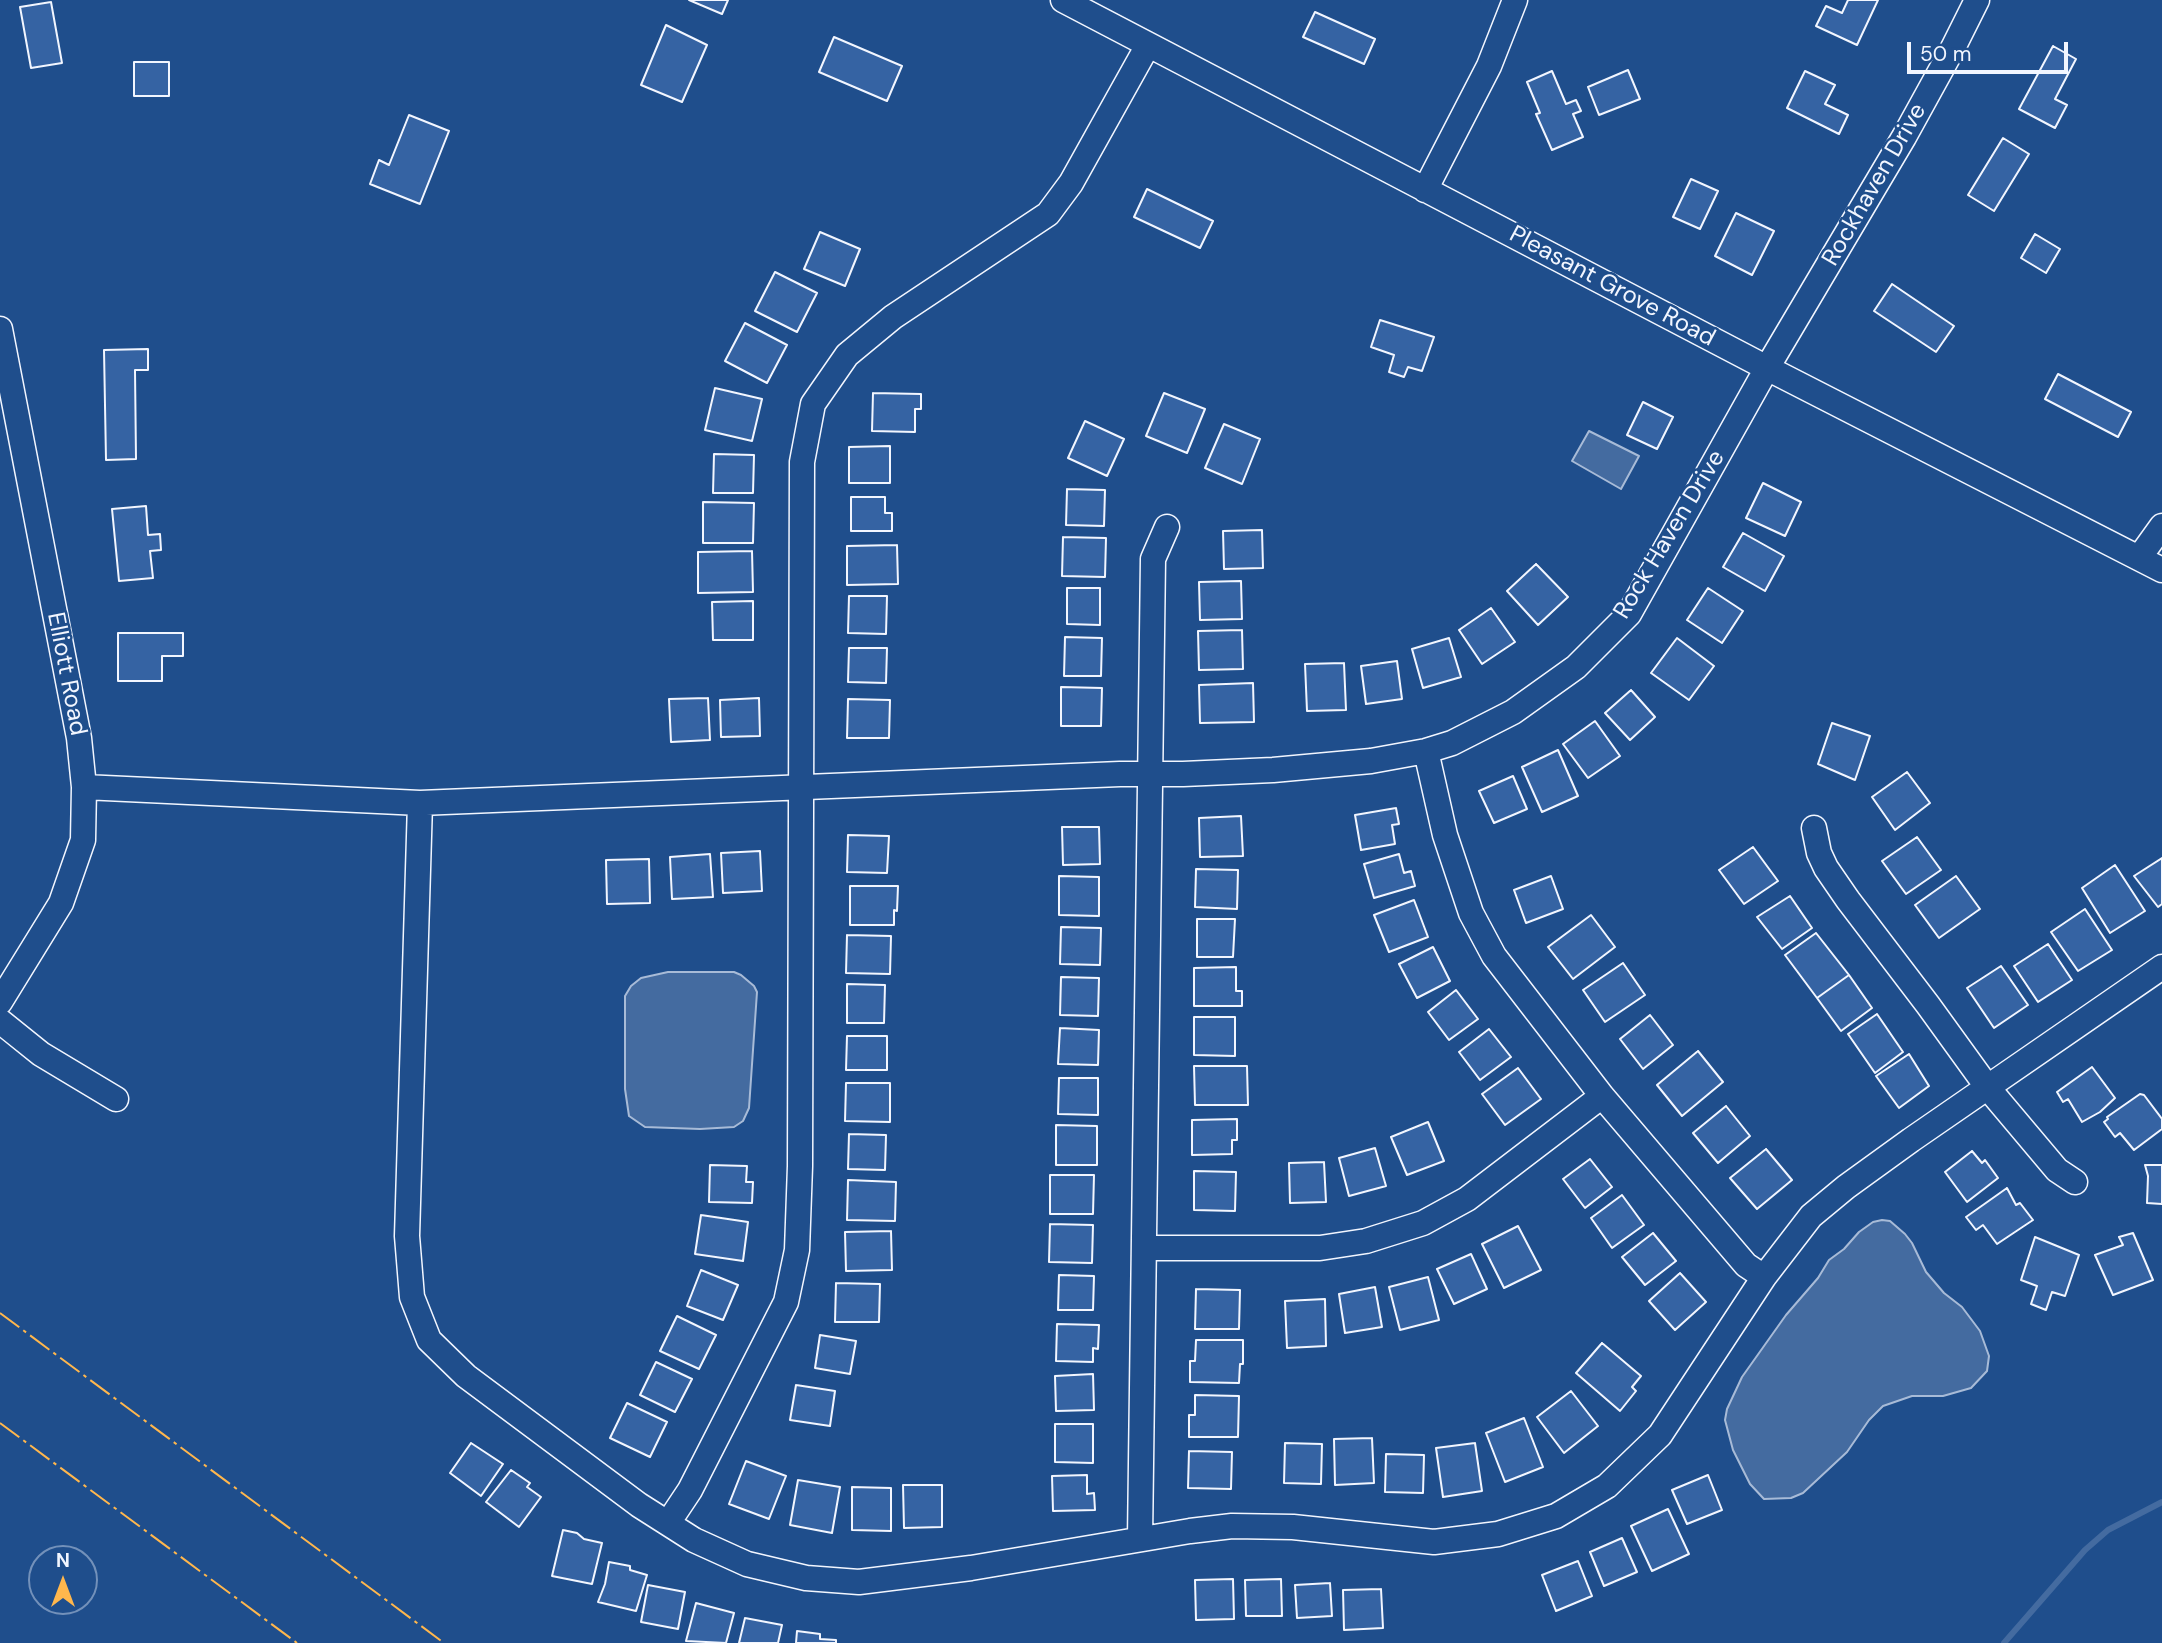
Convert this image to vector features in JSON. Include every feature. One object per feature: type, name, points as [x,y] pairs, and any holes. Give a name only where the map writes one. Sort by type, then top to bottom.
[{"type":"street","name":"Pleasant Grove Road","points":[[1063,0],[2162,570]]},
{"type":"street","points":[[1425,190],[1489,66],[1515,0]]},
{"type":"street","name":"Rockhaven Drive","points":[[1768,368],[1904,137],[1977,0]]},
{"type":"street","points":[[668,1523],[691,1490],[786,1302],[797,1250],[800,1166],[803,462],[813,404],[846,355],[883,324],[1048,214],[1071,183],[1148,45]]},
{"type":"street","name":"Elliott Road","points":[[0,329],[79,738],[84,787],[83,840],[61,903],[0,1002]]},
{"type":"street","name":"Rock Haven Drive","points":[[84,787],[420,803],[1273,770],[1371,761],[1426,751],[1452,743],[1513,712],[1576,667],[1629,614],[1768,368]]},
{"type":"street","points":[[2139,558],[2162,526]]},
{"type":"street","points":[[1140,1539],[1153,559],[1167,527]]},
{"type":"street","points":[[1426,751],[1445,835],[1471,913],[1494,956],[1602,1096],[1746,1265],[1764,1277]]},
{"type":"street","points":[[420,803],[407,1236],[412,1297],[429,1340],[466,1376],[639,1505],[694,1540],[747,1564],[806,1578],[859,1582],[971,1568],[1232,1526],[1293,1527],[1434,1542],[1498,1534],[1556,1516],[1607,1486],[1660,1435],[1764,1277],[1811,1216],[1846,1186],[2162,967]]},
{"type":"street","points":[[1814,828],[1819,853],[1826,868],[1988,1088],[2057,1170],[2075,1181]]},
{"type":"street","points":[[0,1021],[41,1054],[116,1099]]},
{"type":"street","points":[[1144,1248],[1320,1248],[1366,1241],[1423,1223],[1467,1199],[1602,1096]]},
{"type":"water","points":[[1589,431],[1639,456],[1621,489],[1572,461]]},
{"type":"water","points":[[668,972],[734,972],[754,986],[757,992],[749,1108],[743,1121],[734,1127],[645,1127],[629,1116],[625,1089],[625,996],[631,986],[641,978]]},
{"type":"water","points":[[1890,1221],[1905,1234],[1926,1272],[1944,1293],[1962,1307],[1980,1331],[1989,1356],[1987,1371],[1971,1388],[1943,1396],[1912,1396],[1883,1406],[1869,1420],[1847,1452],[1803,1493],[1791,1498],[1764,1499],[1750,1484],[1733,1450],[1725,1420],[1727,1409],[1742,1377],[1829,1260],[1844,1249],[1859,1232],[1873,1222]]},
{"type":"building","points":[[689,0],[728,0],[722,14]]},
{"type":"building","points":[[1848,0],[1878,0],[1857,45],[1816,26],[1826,6],[1842,13]]},
{"type":"building","points":[[51,2],[62,63],[31,68],[20,7]]},
{"type":"building","points":[[1315,12],[1375,39],[1364,64],[1303,37]]},
{"type":"building","points":[[666,25],[707,45],[682,102],[641,85]]},
{"type":"building","points":[[834,37],[902,66],[887,101],[819,72]]},
{"type":"building","points":[[2053,46],[2076,59],[2055,99],[2067,105],[2055,128],[2019,109]]},
{"type":"building","points":[[134,62],[169,62],[169,96],[134,96]]},
{"type":"building","points":[[1628,70],[1640,99],[1599,115],[1588,87]]},
{"type":"building","points":[[1552,71],[1566,104],[1576,100],[1581,111],[1573,114],[1583,137],[1552,150],[1536,114],[1540,113],[1527,82]]},
{"type":"building","points":[[1805,71],[1835,85],[1825,104],[1848,115],[1839,134],[1787,108]]},
{"type":"building","points":[[409,115],[449,131],[420,204],[370,184],[379,160],[389,165]]},
{"type":"building","points":[[2003,138],[2029,154],[1994,211],[1968,195]]},
{"type":"building","points":[[1691,179],[1718,191],[1700,229],[1673,217]]},
{"type":"building","points":[[1147,189],[1213,221],[1200,248],[1134,217]]},
{"type":"building","points":[[1736,213],[1774,231],[1752,275],[1715,256]]},
{"type":"building","points":[[820,232],[860,249],[845,286],[804,269]]},
{"type":"building","points":[[2035,234],[2060,249],[2046,273],[2021,258]]},
{"type":"building","points":[[775,272],[817,293],[797,332],[755,311]]},
{"type":"building","points":[[1892,284],[1954,326],[1936,352],[1874,311]]},
{"type":"building","points":[[1380,320],[1434,337],[1422,371],[1408,367],[1404,377],[1389,372],[1394,355],[1371,347]]},
{"type":"building","points":[[745,323],[787,345],[767,383],[725,361]]},
{"type":"building","points":[[148,349],[148,370],[135,370],[136,459],[106,460],[104,350]]},
{"type":"building","points":[[2058,374],[2131,412],[2118,437],[2045,399]]},
{"type":"building","points":[[715,388],[762,399],[752,441],[705,430]]},
{"type":"building","points":[[873,393],[921,394],[921,409],[915,409],[915,432],[872,431]]},
{"type":"building","points":[[1164,393],[1205,409],[1187,453],[1146,436]]},
{"type":"building","points":[[1643,402],[1673,417],[1657,449],[1627,435]]},
{"type":"building","points":[[1085,421],[1124,439],[1107,476],[1068,458]]},
{"type":"building","points":[[1224,424],[1260,439],[1242,484],[1205,468]]},
{"type":"building","points":[[890,446],[890,483],[849,483],[849,447]]},
{"type":"building","points":[[714,454],[754,455],[753,493],[713,493]]},
{"type":"building","points":[[1763,483],[1801,502],[1785,536],[1746,518]]},
{"type":"building","points":[[1067,489],[1105,490],[1104,526],[1066,525]]},
{"type":"building","points":[[851,497],[885,497],[885,513],[892,513],[892,531],[851,531]]},
{"type":"building","points":[[703,502],[754,503],[753,543],[703,543]]},
{"type":"building","points":[[146,506],[148,535],[160,534],[161,550],[150,551],[153,578],[119,581],[112,509]]},
{"type":"building","points":[[1262,530],[1263,568],[1224,569],[1223,531]]},
{"type":"building","points":[[1743,533],[1784,556],[1765,591],[1723,567]]},
{"type":"building","points":[[1063,537],[1106,538],[1105,577],[1062,576]]},
{"type":"building","points":[[897,545],[898,584],[847,585],[847,546]]},
{"type":"building","points":[[752,551],[753,592],[698,593],[698,552]]},
{"type":"building","points":[[1536,564],[1568,597],[1538,625],[1507,591]]},
{"type":"building","points":[[1241,581],[1242,619],[1200,620],[1199,582]]},
{"type":"building","points":[[1067,588],[1100,588],[1100,625],[1067,624]]},
{"type":"building","points":[[1708,588],[1743,611],[1722,643],[1687,620]]},
{"type":"building","points":[[849,596],[887,596],[886,634],[848,633]]},
{"type":"building","points":[[753,601],[753,640],[713,640],[712,602]]},
{"type":"building","points":[[1491,608],[1515,642],[1482,664],[1459,630]]},
{"type":"building","points":[[1242,630],[1243,669],[1199,670],[1198,631]]},
{"type":"building","points":[[118,633],[183,633],[183,656],[162,656],[162,681],[118,681]]},
{"type":"building","points":[[1065,637],[1102,638],[1101,676],[1064,676]]},
{"type":"building","points":[[1449,638],[1461,677],[1423,688],[1412,649]]},
{"type":"building","points":[[1677,638],[1714,666],[1689,700],[1651,673]]},
{"type":"building","points":[[849,648],[887,648],[886,683],[848,682]]},
{"type":"building","points":[[1397,661],[1402,699],[1366,704],[1361,666]]},
{"type":"building","points":[[1344,663],[1346,710],[1307,711],[1305,664]]},
{"type":"building","points":[[1253,683],[1254,722],[1200,723],[1199,685]]},
{"type":"building","points":[[1061,687],[1102,688],[1101,726],[1061,726]]},
{"type":"building","points":[[1631,690],[1655,717],[1630,740],[1605,713]]},
{"type":"building","points":[[708,698],[710,740],[671,742],[669,699]]},
{"type":"building","points":[[759,698],[760,736],[721,737],[720,700]]},
{"type":"building","points":[[848,699],[890,700],[889,738],[847,738]]},
{"type":"building","points":[[1595,721],[1620,756],[1588,778],[1563,744]]},
{"type":"building","points":[[1832,723],[1870,736],[1855,780],[1818,764]]},
{"type":"building","points":[[1558,750],[1578,796],[1542,812],[1522,767]]},
{"type":"building","points":[[1907,772],[1930,803],[1895,830],[1872,797]]},
{"type":"building","points":[[1513,776],[1527,809],[1494,823],[1479,791]]},
{"type":"building","points":[[1396,808],[1399,824],[1392,825],[1395,844],[1361,850],[1355,815]]},
{"type":"building","points":[[1241,816],[1243,856],[1200,857],[1199,818]]},
{"type":"building","points":[[1062,827],[1099,827],[1100,864],[1063,865]]},
{"type":"building","points":[[848,835],[889,836],[887,873],[847,872]]},
{"type":"building","points":[[1917,837],[1941,870],[1906,894],[1882,861]]},
{"type":"building","points":[[1753,847],[1778,881],[1744,904],[1719,870]]},
{"type":"building","points":[[760,851],[762,891],[723,893],[721,853]]},
{"type":"building","points":[[710,854],[713,897],[672,899],[670,857]]},
{"type":"building","points":[[1399,854],[1404,873],[1411,871],[1415,886],[1374,898],[1364,864]]},
{"type":"building","points":[[2162,858],[2162,904],[2158,907],[2134,876]]},
{"type":"building","points":[[649,859],[650,903],[607,904],[606,860]]},
{"type":"building","points":[[2115,865],[2145,911],[2110,933],[2082,888]]},
{"type":"building","points":[[1196,869],[1238,870],[1237,909],[1195,907]]},
{"type":"building","points":[[1059,876],[1099,877],[1099,916],[1059,915]]},
{"type":"building","points":[[1551,876],[1563,909],[1526,923],[1514,890]]},
{"type":"building","points":[[1956,876],[1980,909],[1939,938],[1915,905]]},
{"type":"building","points":[[850,886],[898,886],[894,925],[850,925]]},
{"type":"building","points":[[1790,896],[1812,928],[1782,949],[1757,917]]},
{"type":"building","points":[[1414,900],[1428,937],[1389,952],[1374,915]]},
{"type":"building","points":[[2085,909],[2112,950],[2078,971],[2051,932]]},
{"type":"building","points":[[1591,915],[1615,947],[1573,979],[1548,947]]},
{"type":"building","points":[[1197,919],[1235,919],[1233,957],[1197,957]]},
{"type":"building","points":[[1061,927],[1101,928],[1100,965],[1060,964]]},
{"type":"building","points":[[1816,933],[1849,975],[1817,998],[1785,955]]},
{"type":"building","points":[[847,935],[891,936],[890,974],[846,973]]},
{"type":"building","points":[[2048,944],[2072,980],[2038,1002],[2014,966]]},
{"type":"building","points":[[1433,947],[1450,981],[1417,998],[1399,964]]},
{"type":"building","points":[[1623,963],[1645,995],[1605,1022],[1583,990]]},
{"type":"building","points":[[2001,966],[2028,1005],[1994,1028],[1967,988]]},
{"type":"building","points":[[1236,967],[1236,991],[1242,991],[1242,1006],[1194,1006],[1194,968]]},
{"type":"building","points":[[1849,975],[1872,1008],[1841,1031],[1817,998]]},
{"type":"building","points":[[1061,977],[1099,978],[1098,1016],[1060,1015]]},
{"type":"building","points":[[847,984],[885,985],[884,1023],[847,1023]]},
{"type":"building","points":[[1456,990],[1478,1019],[1449,1040],[1428,1012]]},
{"type":"building","points":[[1877,1014],[1903,1052],[1875,1073],[1848,1034]]},
{"type":"building","points":[[1650,1015],[1673,1045],[1643,1069],[1620,1039]]},
{"type":"building","points":[[1194,1017],[1235,1017],[1235,1056],[1194,1055]]},
{"type":"building","points":[[1060,1028],[1099,1030],[1098,1065],[1058,1064]]},
{"type":"building","points":[[1489,1029],[1511,1057],[1480,1080],[1459,1052]]},
{"type":"building","points":[[847,1036],[887,1036],[887,1070],[846,1070]]},
{"type":"building","points":[[1698,1051],[1723,1082],[1682,1116],[1657,1085]]},
{"type":"building","points":[[1909,1054],[1929,1086],[1899,1108],[1876,1076]]},
{"type":"building","points":[[1194,1066],[1247,1066],[1248,1105],[1195,1105]]},
{"type":"building","points":[[2092,1067],[2115,1098],[2100,1112],[2082,1122],[2068,1099],[2063,1102],[2057,1092]]},
{"type":"building","points":[[1518,1068],[1541,1099],[1505,1125],[1482,1094]]},
{"type":"building","points":[[1059,1078],[1098,1078],[1098,1115],[1058,1114]]},
{"type":"building","points":[[846,1083],[890,1083],[890,1122],[845,1121]]},
{"type":"building","points":[[2140,1094],[2144,1095],[2162,1119],[2162,1129],[2134,1150],[2120,1133],[2115,1137],[2104,1122],[2107,1117]]},
{"type":"building","points":[[1726,1106],[1750,1136],[1718,1163],[1693,1133]]},
{"type":"building","points":[[1237,1119],[1237,1140],[1232,1140],[1232,1154],[1192,1155],[1192,1120]]},
{"type":"building","points":[[1428,1122],[1444,1161],[1407,1175],[1391,1137]]},
{"type":"building","points":[[1056,1125],[1097,1126],[1097,1165],[1056,1165]]},
{"type":"building","points":[[849,1134],[886,1135],[885,1170],[848,1169]]},
{"type":"building","points":[[1375,1148],[1386,1186],[1349,1196],[1339,1158]]},
{"type":"building","points":[[1766,1149],[1792,1180],[1757,1209],[1730,1178]]},
{"type":"building","points":[[1972,1151],[1982,1163],[1985,1160],[1998,1178],[1967,1202],[1945,1172]]},
{"type":"building","points":[[1590,1159],[1612,1187],[1585,1208],[1563,1179]]},
{"type":"building","points":[[1324,1162],[1326,1202],[1290,1203],[1289,1163]]},
{"type":"building","points":[[710,1165],[747,1166],[746,1182],[753,1182],[752,1203],[709,1202]]},
{"type":"building","points":[[2145,1165],[2162,1165],[2162,1204],[2147,1203],[2148,1176]]},
{"type":"building","points":[[1194,1171],[1236,1172],[1235,1211],[1194,1210]]},
{"type":"building","points":[[1050,1175],[1094,1175],[1093,1214],[1050,1214]]},
{"type":"building","points":[[848,1180],[896,1182],[895,1221],[847,1220]]},
{"type":"building","points":[[2007,1188],[2016,1205],[2020,1203],[2033,1220],[1997,1244],[1983,1225],[1976,1230],[1966,1217]]},
{"type":"building","points":[[1622,1195],[1644,1225],[1612,1248],[1591,1218]]},
{"type":"building","points":[[701,1215],[748,1222],[743,1261],[695,1254]]},
{"type":"building","points":[[1050,1224],[1093,1225],[1092,1263],[1049,1262]]},
{"type":"building","points":[[1518,1226],[1541,1270],[1504,1288],[1482,1244]]},
{"type":"building","points":[[891,1231],[892,1270],[846,1271],[845,1232]]},
{"type":"building","points":[[1653,1233],[1676,1261],[1645,1285],[1622,1257]]},
{"type":"building","points":[[2133,1233],[2153,1280],[2113,1295],[2095,1255],[2123,1245],[2119,1237]]},
{"type":"building","points":[[2035,1237],[2079,1255],[2065,1296],[2052,1292],[2046,1310],[2031,1304],[2037,1286],[2021,1280]]},
{"type":"building","points":[[1471,1254],[1487,1289],[1454,1304],[1437,1269]]},
{"type":"building","points":[[701,1270],[738,1285],[723,1320],[687,1306]]},
{"type":"building","points":[[1680,1273],[1706,1302],[1675,1330],[1649,1301]]},
{"type":"building","points":[[1059,1275],[1094,1276],[1093,1310],[1058,1310]]},
{"type":"building","points":[[1428,1277],[1439,1320],[1400,1330],[1389,1287]]},
{"type":"building","points":[[836,1283],[880,1284],[879,1322],[835,1322]]},
{"type":"building","points":[[1375,1287],[1382,1327],[1345,1333],[1339,1294]]},
{"type":"building","points":[[1196,1289],[1240,1290],[1239,1329],[1195,1329]]},
{"type":"building","points":[[1325,1299],[1326,1346],[1287,1348],[1285,1301]]},
{"type":"building","points":[[677,1316],[716,1335],[699,1369],[660,1351]]},
{"type":"building","points":[[1057,1324],[1099,1325],[1098,1349],[1093,1348],[1093,1362],[1056,1361]]},
{"type":"building","points":[[820,1335],[856,1341],[850,1374],[815,1368]]},
{"type":"building","points":[[1196,1340],[1243,1340],[1243,1364],[1240,1364],[1239,1383],[1190,1382],[1190,1361],[1195,1361]]},
{"type":"building","points":[[1602,1343],[1641,1376],[1632,1387],[1636,1391],[1620,1411],[1576,1373]]},
{"type":"building","points":[[656,1362],[692,1379],[675,1412],[640,1395]]},
{"type":"building","points":[[1093,1374],[1094,1410],[1056,1411],[1055,1376]]},
{"type":"building","points":[[796,1385],[835,1391],[830,1426],[790,1420]]},
{"type":"building","points":[[1571,1391],[1598,1426],[1564,1453],[1537,1417]]},
{"type":"building","points":[[1195,1395],[1239,1396],[1238,1437],[1189,1437],[1189,1415],[1195,1415]]},
{"type":"building","points":[[627,1403],[667,1422],[650,1457],[610,1438]]},
{"type":"building","points":[[1524,1418],[1543,1467],[1505,1482],[1486,1433]]},
{"type":"building","points":[[1055,1424],[1093,1424],[1093,1463],[1055,1462]]},
{"type":"building","points":[[1372,1438],[1374,1483],[1335,1485],[1334,1439]]},
{"type":"building","points":[[471,1443],[503,1464],[481,1496],[450,1473]]},
{"type":"building","points":[[1285,1443],[1322,1444],[1321,1484],[1284,1483]]},
{"type":"building","points":[[1475,1443],[1482,1491],[1443,1497],[1436,1448]]},
{"type":"building","points":[[1189,1451],[1232,1452],[1231,1489],[1188,1488]]},
{"type":"building","points":[[1386,1454],[1424,1455],[1423,1493],[1385,1492]]},
{"type":"building","points":[[746,1461],[786,1476],[769,1519],[729,1504]]},
{"type":"building","points":[[511,1470],[530,1483],[527,1487],[541,1497],[519,1527],[486,1502]]},
{"type":"building","points":[[1087,1475],[1087,1494],[1094,1493],[1095,1510],[1053,1511],[1052,1476]]},
{"type":"building","points":[[1708,1475],[1722,1510],[1687,1524],[1672,1490]]},
{"type":"building","points":[[798,1480],[840,1487],[832,1533],[790,1525]]},
{"type":"building","points":[[903,1485],[942,1485],[942,1527],[904,1528]]},
{"type":"building","points":[[852,1487],[891,1488],[891,1531],[852,1530]]},
{"type":"building","points":[[1668,1509],[1689,1554],[1652,1571],[1631,1526]]},
{"type":"building","points":[[563,1530],[602,1543],[592,1584],[552,1576]]},
{"type":"building","points":[[1622,1538],[1637,1572],[1604,1586],[1590,1552]]},
{"type":"building","points":[[1578,1561],[1592,1596],[1556,1611],[1542,1575]]},
{"type":"building","points":[[609,1562],[630,1566],[630,1570],[647,1575],[636,1611],[598,1602]]},
{"type":"building","points":[[1233,1579],[1234,1619],[1196,1620],[1195,1580]]},
{"type":"building","points":[[1281,1579],[1282,1616],[1246,1616],[1245,1580]]},
{"type":"building","points":[[1330,1583],[1332,1616],[1297,1618],[1295,1585]]},
{"type":"building","points":[[648,1585],[685,1592],[678,1629],[641,1622]]},
{"type":"building","points":[[1381,1589],[1383,1628],[1344,1630],[1343,1590]]},
{"type":"building","points":[[696,1603],[734,1613],[726,1643],[686,1641]]},
{"type":"building","points":[[745,1618],[782,1625],[778,1643],[739,1643]]},
{"type":"building","points":[[797,1631],[820,1634],[820,1639],[836,1640],[836,1643],[796,1643]]},
{"type":"waterway","points":[[2004,1643],[2085,1550],[2108,1530],[2162,1502]]},
{"type":"power","points":[[0,1313],[444,1643]]},
{"type":"power","points":[[0,1423],[297,1643]]}]
